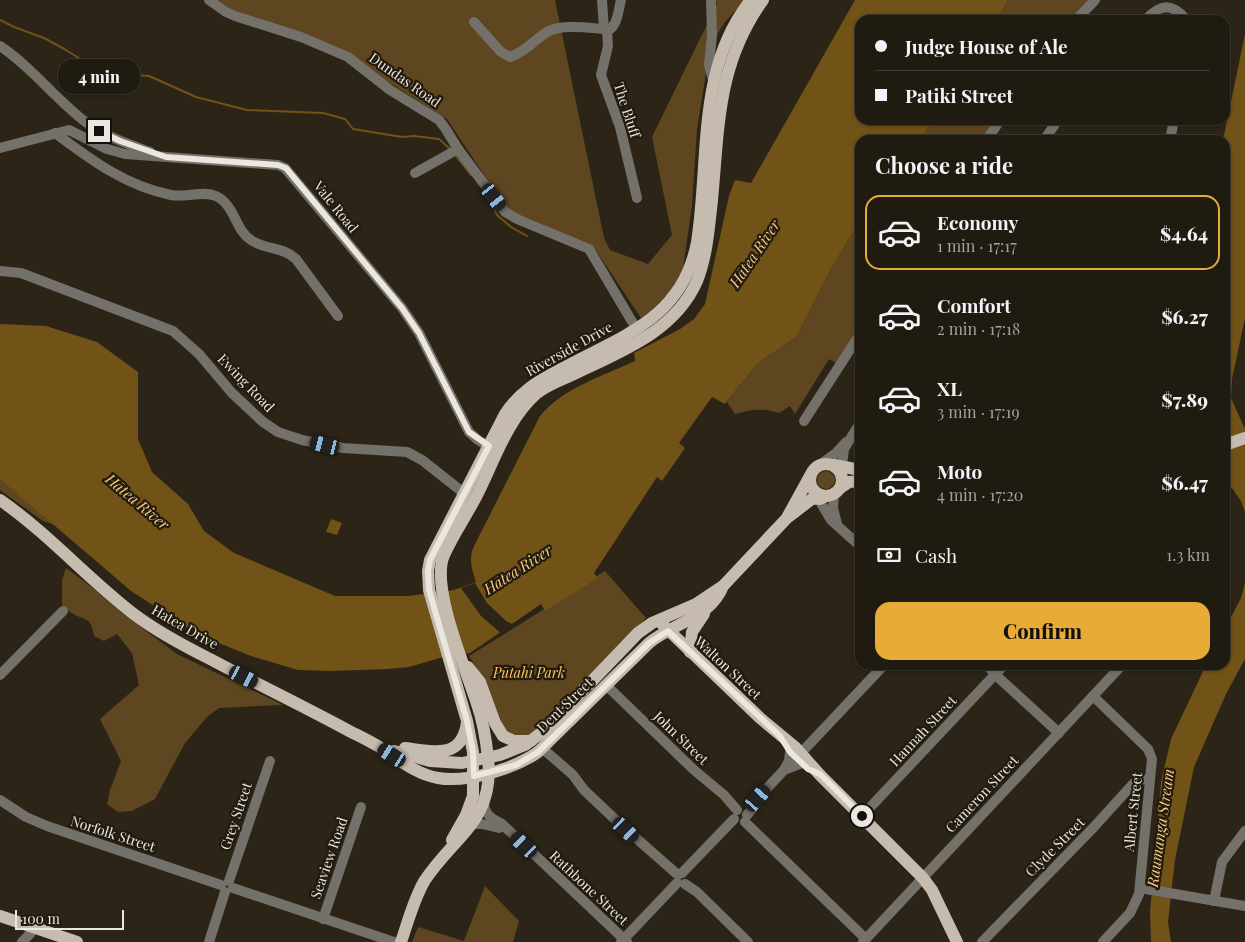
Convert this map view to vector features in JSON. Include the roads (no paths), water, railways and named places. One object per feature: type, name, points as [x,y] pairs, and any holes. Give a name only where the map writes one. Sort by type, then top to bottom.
[{"type":"main road","name":"Riverside Drive","points":[[719,83],[722,50],[739,14],[751,0]]},
{"type":"main road","name":"Riverside Drive","points":[[489,773],[482,721],[458,661],[428,571],[430,560],[470,496],[494,449],[506,414],[514,402],[528,388],[640,334],[679,289],[692,263],[699,228],[708,114],[719,83],[740,37],[763,0]]},
{"type":"main road","points":[[1230,443],[1245,438]]},
{"type":"main road","points":[[834,467],[842,480],[828,494],[811,487],[810,476],[814,469],[834,467],[855,469]]},
{"type":"main road","name":"Dent Street","points":[[786,518],[810,476]]},
{"type":"main road","name":"Dent Street","points":[[474,776],[516,765],[526,760],[545,730],[638,634],[658,620],[696,604],[723,586],[786,518],[813,498],[828,494],[849,482],[855,481]]},
{"type":"main road","name":"Hatea Drive","points":[[0,500],[30,522],[92,580],[136,616],[177,642],[377,746],[415,770],[433,777],[450,779],[474,776]]},
{"type":"main road","name":"Dent Street","points":[[474,761],[536,744],[606,685],[649,643],[690,620],[710,606],[720,594],[723,586]]},
{"type":"main road","points":[[690,652],[692,632],[710,606]]},
{"type":"main road","name":"Walton Street","points":[[658,620],[780,736],[808,769],[820,774],[923,878],[932,890],[957,942]]},
{"type":"main road","name":"Riverside Drive","points":[[458,661],[474,761],[474,776]]},
{"type":"main road","points":[[458,661],[480,682],[495,723],[504,736],[514,741],[536,744],[537,758],[526,768],[502,777],[488,786]]},
{"type":"main road","points":[[377,746],[434,752],[445,751],[452,749],[460,742],[467,721]]},
{"type":"main road","name":"Hatea Drive","points":[[377,746],[430,761],[454,764],[474,761]]},
{"type":"main road","points":[[446,851],[473,824],[484,804],[489,773]]},
{"type":"main road","points":[[401,942],[423,884],[446,851],[471,802],[474,776]]},
{"type":"main road","points":[[0,916],[78,942]]},
{"type":"street","name":"Dundas Road","points":[[209,0],[235,16],[301,37],[348,57],[390,90],[439,120],[458,150],[505,212],[517,219],[589,249],[640,334]]},
{"type":"street","name":"The Bluff","points":[[602,0],[608,46],[601,75],[620,127],[637,198]]},
{"type":"street","points":[[474,22],[501,52],[510,57],[522,53],[550,31],[560,28],[606,30],[614,26],[620,0]]},
{"type":"street","points":[[711,0],[712,35],[709,65],[719,83]]},
{"type":"street","points":[[1081,15],[1095,0]]},
{"type":"street","points":[[1151,15],[1168,4],[1181,15]]},
{"type":"street","points":[[0,46],[20,60],[70,108],[92,126],[120,141],[166,157]]},
{"type":"street","name":"Vale Road","points":[[0,148],[69,130],[107,149],[125,154],[278,165],[286,168],[402,308],[419,333],[469,432],[494,449]]},
{"type":"street","points":[[55,133],[103,167],[130,182],[173,196],[215,195],[230,209],[246,236],[252,241],[282,249],[296,259],[338,316]]},
{"type":"street","points":[[414,173],[423,170],[458,150]]},
{"type":"street","name":"Ewing Road","points":[[0,271],[21,273],[173,332],[199,354],[238,399],[263,422],[278,432],[302,440],[343,448],[407,452],[422,460],[470,496]]},
{"type":"street","points":[[804,421],[855,342]]},
{"type":"street","points":[[834,467],[836,453],[855,430]]},
{"type":"street","points":[[834,467],[848,440]]},
{"type":"street","points":[[828,494],[834,508],[837,524]]},
{"type":"street","points":[[828,494],[828,516],[855,541]]},
{"type":"street","points":[[0,675],[63,611]]},
{"type":"street","points":[[624,941],[741,816],[752,800],[758,798],[879,670]]},
{"type":"street","points":[[992,670],[1059,733]]},
{"type":"street","name":"Hannah Street","points":[[862,816],[1000,670]]},
{"type":"street","name":"Cameron Street","points":[[865,941],[1117,670]]},
{"type":"street","name":"John Street","points":[[606,685],[694,770],[724,795],[741,816],[865,941]]},
{"type":"street","name":"Albert Street","points":[[1093,696],[1151,754],[1152,758],[1140,888],[1137,900],[1130,913],[1102,942]]},
{"type":"street","points":[[536,744],[573,776],[584,790],[682,878],[748,942]]},
{"type":"street","name":"Grey Street","points":[[208,942],[270,761]]},
{"type":"street","name":"Clyde Street","points":[[982,942],[1133,784],[1140,779],[1150,780]]},
{"type":"street","name":"Norfolk Street","points":[[0,800],[35,822],[394,942]]},
{"type":"street","name":"Rathbone Street","points":[[484,804],[485,812],[488,816],[502,824],[624,941]]},
{"type":"street","name":"Seaview Road","points":[[323,919],[361,807]]},
{"type":"street","name":"Rathbone Street","points":[[473,824],[492,825],[511,834]]},
{"type":"street","points":[[1214,901],[1222,862],[1245,832]]},
{"type":"street","points":[[1140,888],[1245,906]]},
{"type":"street","points":[[22,942],[30,934],[33,927]]},
{"type":"water","name":"Hātea River","points":[[855,0],[1008,0],[1000,15],[855,15],[855,125],[930,125],[923,135],[855,135],[855,229],[833,265],[796,337],[758,363],[725,404],[712,397],[679,443],[685,448],[662,481],[657,477],[594,573],[598,578],[545,611],[541,604],[470,653],[440,658],[409,667],[330,671],[298,670],[251,656],[199,635],[131,591],[0,479],[0,324],[46,326],[97,342],[138,372],[138,439],[152,472],[188,504],[204,531],[234,553],[335,596],[408,596],[454,590],[476,582],[472,568],[472,551],[540,416],[549,406],[572,390],[635,361],[634,353],[680,329],[694,319],[705,304],[729,196],[735,180],[751,183]]},
{"type":"water","points":[[1245,34],[1245,318],[1232,379],[1231,398],[1245,429],[1245,512],[1241,501],[1230,485],[1230,135],[1224,135],[1226,125],[1230,125],[1230,106]]},
{"type":"water","points":[[331,519],[342,523],[337,535],[326,532]]},
{"type":"water","name":"Raumanga Stream","points":[[1245,583],[1245,659],[1226,694],[1194,767],[1175,860],[1168,922],[1171,942],[1151,942],[1150,912],[1161,782],[1171,739],[1204,670],[1230,670],[1230,619],[1241,598]]},
{"type":"waterway","points":[[0,20],[44,38],[102,73],[149,76],[196,97],[247,110],[323,113],[345,119],[353,129],[402,137],[414,136],[439,139],[450,149]]},
{"type":"waterway","points":[[456,156],[471,175]]},
{"type":"waterway","points":[[483,191],[497,215],[511,227],[527,236]]},
{"type":"park label","name":"Pūtahi Park","points":[[529,673]]}]
